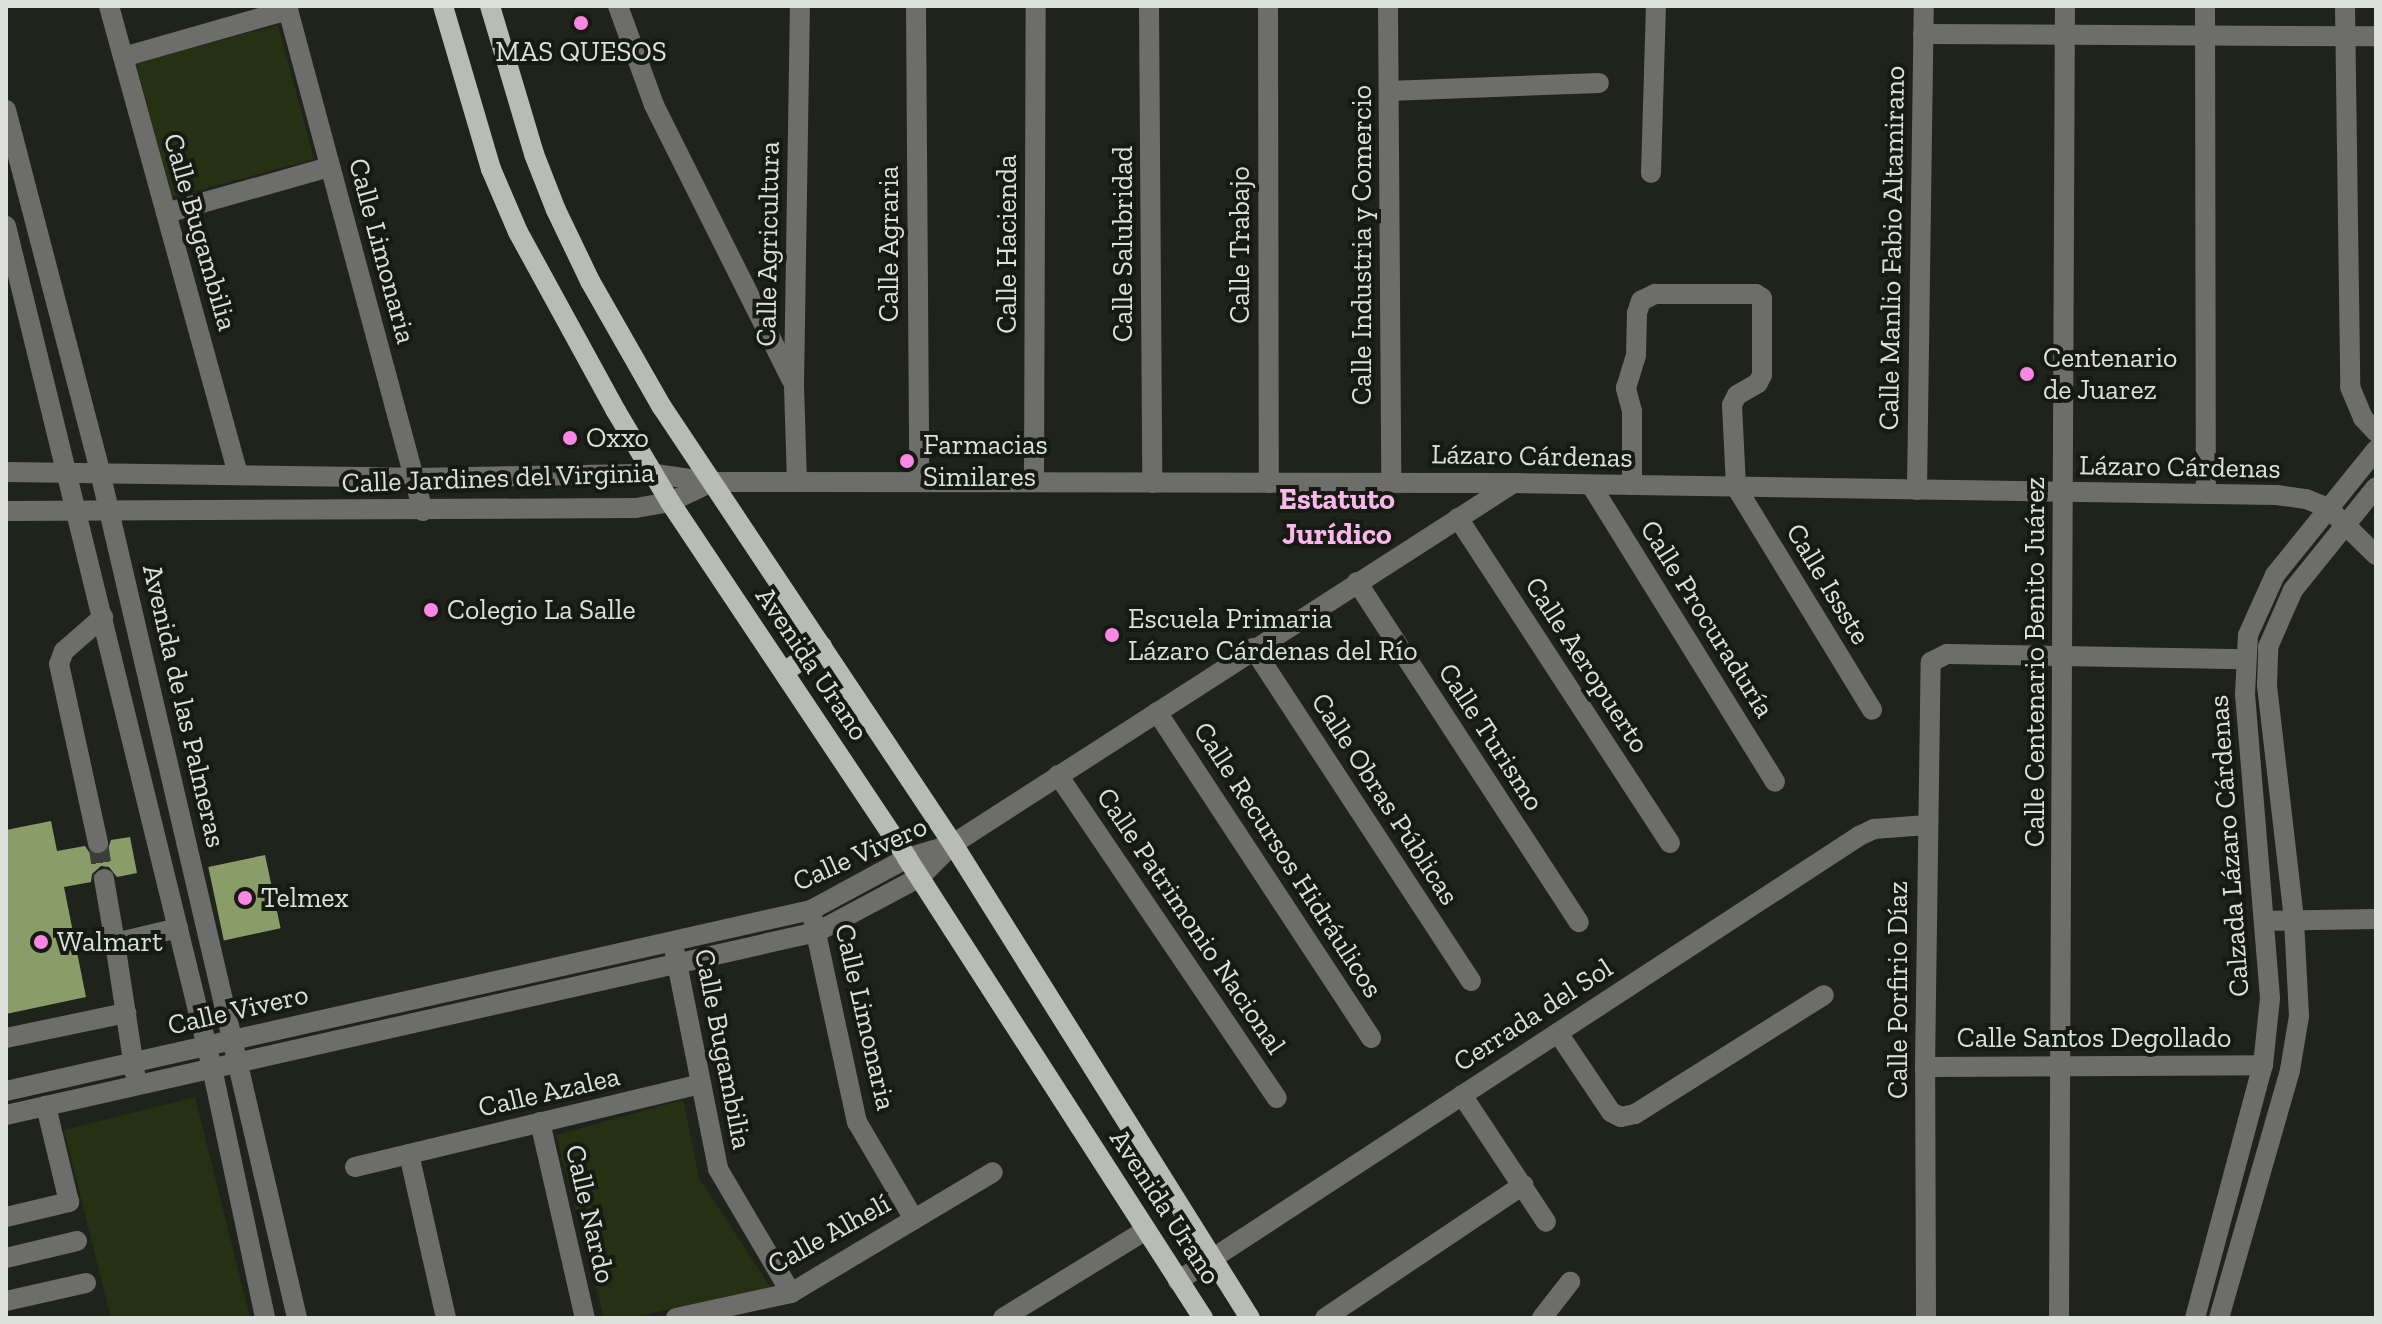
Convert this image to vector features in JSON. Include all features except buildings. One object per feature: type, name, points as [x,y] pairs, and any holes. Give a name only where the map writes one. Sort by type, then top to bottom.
[{"type":"main road","name":"Avenida Urano","points":[[443,6],[491,169],[518,232],[563,317],[670,502],[920,877],[1203,1318]]},
{"type":"main road","name":"Avenida Urano","points":[[490,6],[534,154],[567,235],[662,407],[953,844],[1250,1318]]},
{"type":"main road","points":[[784,672],[822,646]]},
{"type":"street","name":"Calle Bugambilia","points":[[109,6],[238,473]]},
{"type":"street","points":[[618,6],[654,105],[794,384]]},
{"type":"street","name":"Calle Agricultura","points":[[797,482],[794,384],[800,6]]},
{"type":"street","name":"Calle Agraria","points":[[916,6],[919,482]]},
{"type":"street","name":"Calle Hacienda","points":[[1034,482],[1036,6]]},
{"type":"street","name":"Calle Salubridad","points":[[1149,6],[1152,483]]},
{"type":"street","name":"Calle Trabajo","points":[[1268,6],[1269,483]]},
{"type":"street","name":"Calle Industria y Comercio","points":[[1388,6],[1391,483]]},
{"type":"street","points":[[1651,173],[1656,6]]},
{"type":"street","name":"Calle Manlio Fabio Altamirano","points":[[1917,490],[1924,6]]},
{"type":"street","name":"Calle Centenario Benito Juárez","points":[[2059,1318],[2063,1066],[2065,6]]},
{"type":"street","points":[[2205,6],[2206,494]]},
{"type":"street","points":[[2345,6],[2350,387],[2363,418],[2376,432]]},
{"type":"street","points":[[123,57],[288,8]]},
{"type":"street","name":"Calle Limonaria","points":[[288,8],[423,511]]},
{"type":"street","points":[[1923,34],[2376,36]]},
{"type":"street","points":[[1389,91],[1599,83]]},
{"type":"street","name":"Avenida de las Palmeras","points":[[6,110],[12,149],[100,472],[297,1318]]},
{"type":"street","points":[[166,213],[330,167]]},
{"type":"street","name":"Avenida de las Palmeras","points":[[6,226],[212,1068],[265,1318]]},
{"type":"street","points":[[1632,485],[1632,411],[1626,388],[1636,355],[1637,313],[1641,301],[1655,294],[1756,294],[1764,303],[1762,375],[1758,383],[1737,395],[1732,405],[1736,487]]},
{"type":"street","name":"Calzada Lázaro Cárdenas","points":[[2195,1318],[2263,1065],[2270,998],[2245,659],[2248,635],[2275,575],[2376,450]]},
{"type":"street","name":"Calle Jardines del Virginia","points":[[6,472],[238,473],[414,478],[655,474],[712,482]]},
{"type":"street","name":"Calle Jardines del Virginia","points":[[6,511],[636,508],[670,502],[712,482]]},
{"type":"street","name":"Lázaro Cárdenas","points":[[712,482],[1513,483],[2277,495],[2306,499],[2328,508],[2376,555]]},
{"type":"street","points":[[953,844],[1513,483]]},
{"type":"street","name":"Calle Procuraduría","points":[[1591,485],[1775,782]]},
{"type":"street","name":"Calle Issste","points":[[1736,487],[1872,710]]},
{"type":"street","name":"Calzada Lázaro Cárdenas","points":[[2219,1318],[2290,1070],[2299,1016],[2294,919],[2267,685],[2268,647],[2293,590],[2343,523],[2376,487]]},
{"type":"street","name":"Calle Aeropuerto","points":[[1458,518],[1670,843]]},
{"type":"street","name":"Calle Turismo","points":[[1357,582],[1579,922]]},
{"type":"street","points":[[98,843],[59,664],[64,651],[103,617]]},
{"type":"street","name":"Calle Obras Públicas","points":[[1253,648],[1471,981]]},
{"type":"street","name":"Calle Porfirio Díaz","points":[[1926,1318],[1925,1067],[1931,662],[1947,654],[2063,654]]},
{"type":"street","points":[[2063,654],[2245,659]]},
{"type":"street","name":"Calle Recursos Hidráulicos","points":[[1157,712],[1371,1038]]},
{"type":"street","points":[[137,758],[166,751]]},
{"type":"street","name":"Calle Patrimonio Nacional","points":[[1058,775],[1277,1098]]},
{"type":"street","name":"Cerrada del Sol","points":[[1178,1281],[1859,836],[1874,829],[1927,825]]},
{"type":"street","name":"Calle Vivero","points":[[6,1091],[811,910],[907,858],[953,844]]},
{"type":"street","name":"Calle Vivero","points":[[6,1115],[817,932],[920,877],[953,844]]},
{"type":"street","points":[[104,879],[137,1085]]},
{"type":"street","name":"Calle Limonaria","points":[[811,910],[857,1122],[914,1219]]},
{"type":"street","points":[[2264,921],[2376,919]]},
{"type":"street","points":[[115,943],[178,928]]},
{"type":"street","name":"Calle Bugambilia","points":[[672,941],[718,1169],[791,1293]]},
{"type":"street","points":[[541,970],[547,992]]},
{"type":"street","points":[[455,989],[460,1012]]},
{"type":"street","points":[[1558,1033],[1611,1112],[1621,1117],[1635,1114],[1824,995]]},
{"type":"street","points":[[6,1038],[126,1013]]},
{"type":"street","name":"Calle Santos Degollado","points":[[1925,1067],[2263,1065]]},
{"type":"street","name":"Calle Azalea","points":[[355,1167],[701,1084]]},
{"type":"street","points":[[1462,1095],[1546,1222]]},
{"type":"street","points":[[6,1217],[69,1202],[46,1106]]},
{"type":"street","name":"Calle Nardo","points":[[540,1122],[585,1318]]},
{"type":"street","points":[[409,1154],[446,1318]]},
{"type":"street","name":"Calle Alhelí","points":[[676,1318],[791,1293],[993,1172]]},
{"type":"street","points":[[1325,1318],[1523,1185]]},
{"type":"street","points":[[1003,1318],[1146,1230]]},
{"type":"street","points":[[6,1258],[77,1241]]},
{"type":"street","points":[[1542,1318],[1570,1282]]},
{"type":"street","points":[[6,1301],[86,1283]]},
{"type":"green space","points":[[278,25],[314,159],[172,197],[136,63]]},
{"type":"green space","points":[[195,1097],[250,1318],[111,1318],[64,1130]]},
{"type":"green space","points":[[683,1100],[699,1178],[770,1287],[629,1318],[604,1318],[556,1135]]},
{"type":"tunnel","points":[[98,843],[104,879]]},
{"type":"place","name":"MAS QUESOS","points":[[581,23]]},
{"type":"place","name":"Centenario de Juarez","points":[[2027,374]]},
{"type":"place","name":"Oxxo","points":[[570,438]]},
{"type":"place","name":"Farmacias Similares","points":[[907,461]]},
{"type":"place","name":"Colegio La Salle","points":[[431,610]]},
{"type":"place","name":"Escuela Primaria Lázaro Cárdenas del Río","points":[[1112,635]]},
{"type":"place","name":"Telmex","points":[[245,898]]},
{"type":"place","name":"Walmart","points":[[41,942]]},
{"type":"district","name":"Estatuto Jurídico","points":[[1337,516]]}]
